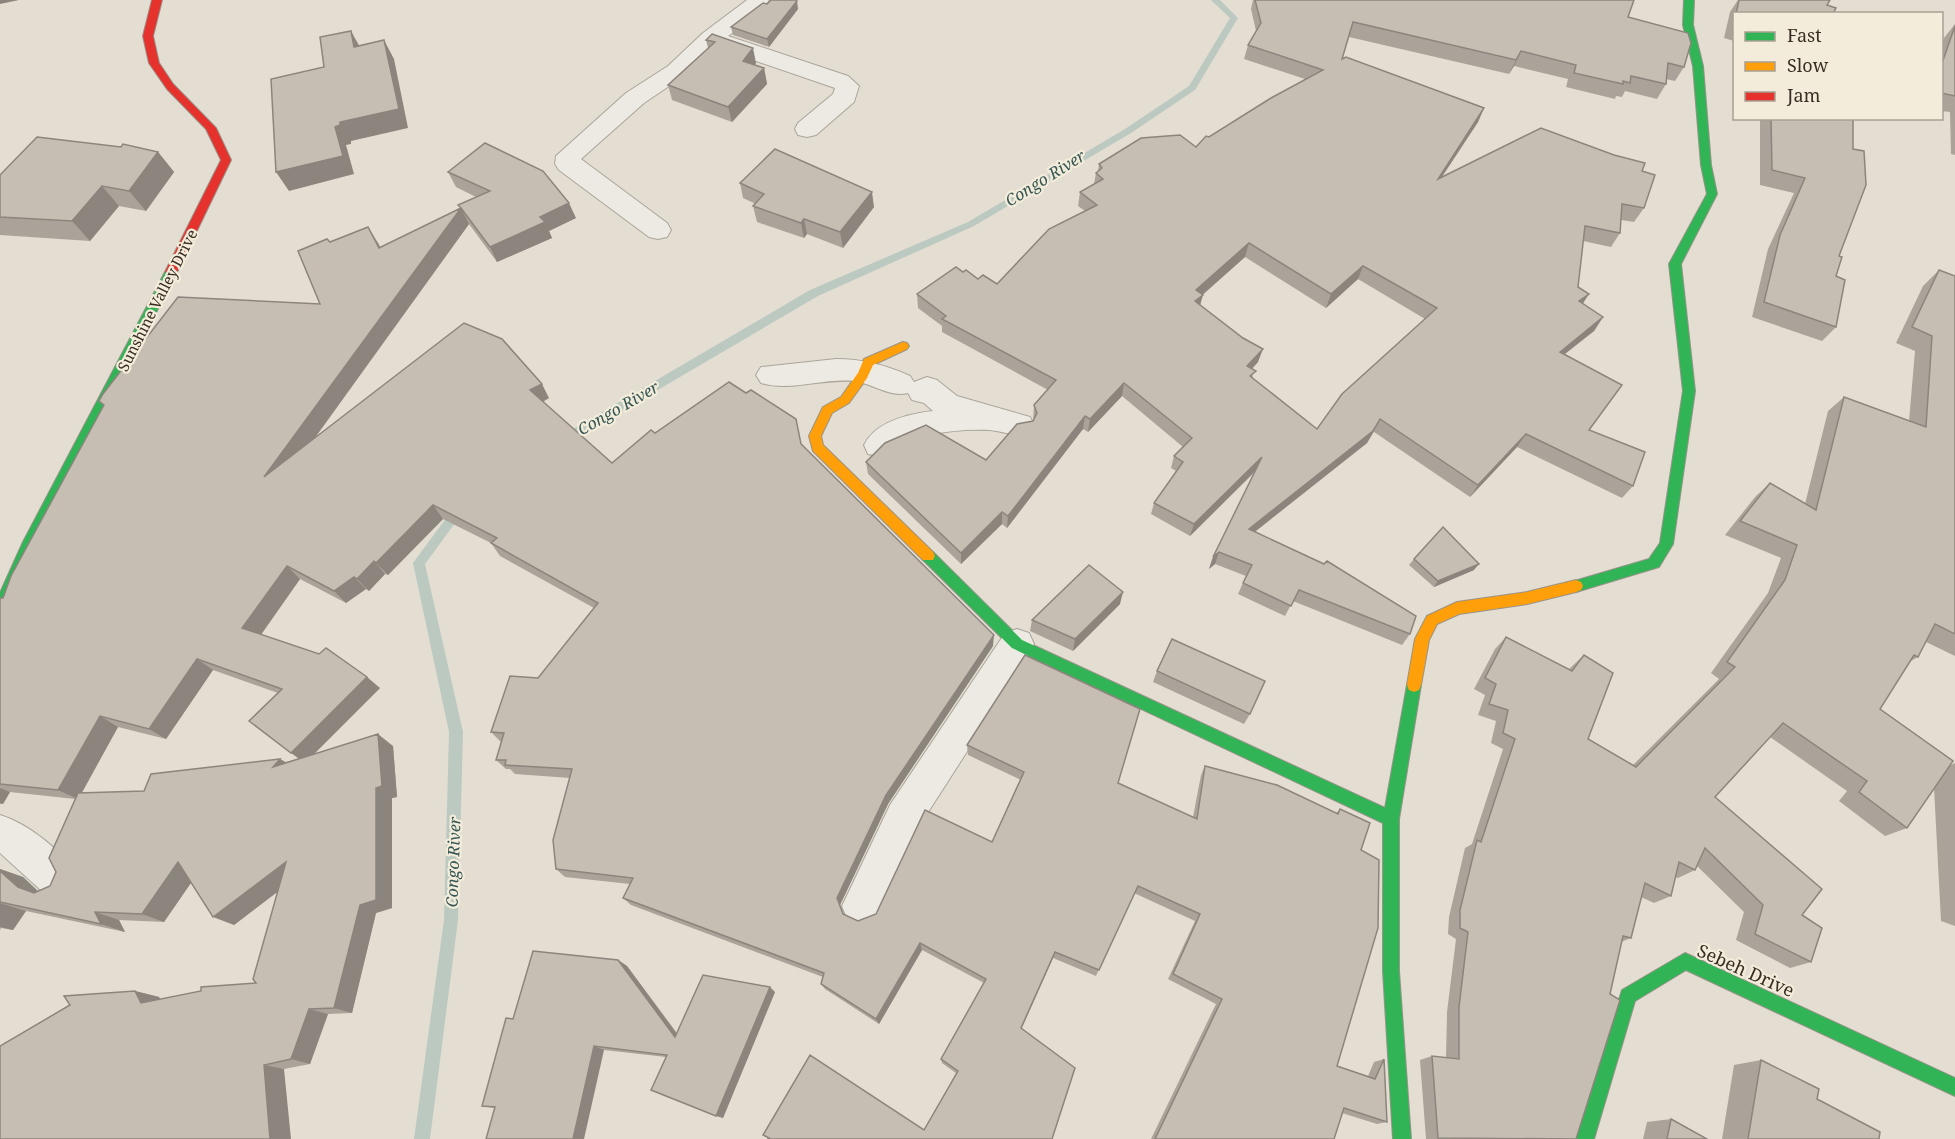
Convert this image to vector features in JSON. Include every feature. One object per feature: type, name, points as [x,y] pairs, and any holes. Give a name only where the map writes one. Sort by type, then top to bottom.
[{"type":"street","name":"Sunshine Valley Drive","points":[[0,608],[30,542],[152,312],[226,160],[224,143],[158,72],[147,40],[157,0]]},
{"type":"street","points":[[658,230],[568,164],[569,156],[635,99],[676,71],[711,38],[752,8],[758,0]]},
{"type":"street","points":[[1402,1139],[1391,971],[1391,819],[1422,639],[1432,620],[1457,608],[1527,598],[1622,574],[1654,563],[1666,544],[1689,391],[1675,264],[1712,194],[1706,165],[1698,66],[1688,25],[1689,0]]},
{"type":"street","points":[[711,38],[840,81],[847,86],[845,97],[807,129]]},
{"type":"street","points":[[903,346],[867,362],[863,375],[845,400],[827,410],[814,436],[817,447],[1017,644],[1391,819]]},
{"type":"street","points":[[771,375],[858,369],[878,373],[911,388],[927,388],[946,404],[987,418],[1019,425]]},
{"type":"street","points":[[879,445],[896,434],[919,424],[987,418]]},
{"type":"street","points":[[862,906],[903,818],[1017,644]]},
{"type":"street","points":[[0,834],[10,837],[58,880]]},
{"type":"street","name":"Sebeh Drive","points":[[1586,1139],[1628,996],[1685,961],[1955,1087]]},
{"type":"building","points":[[771,0],[797,1],[767,39],[731,27],[763,3],[767,4]]},
{"type":"building","points":[[1255,0],[1634,0],[1628,17],[1688,33],[1691,43],[1684,67],[1668,63],[1666,84],[1631,76],[1630,83],[1623,81],[1623,84],[1574,73],[1576,65],[1521,51],[1516,60],[1353,22],[1342,59],[1346,57],[1484,108],[1438,179],[1541,128],[1614,155],[1645,163],[1642,171],[1655,175],[1644,208],[1622,204],[1620,233],[1585,226],[1578,287],[1589,294],[1579,301],[1603,317],[1560,352],[1622,385],[1589,430],[1645,452],[1633,486],[1526,434],[1478,485],[1380,419],[1373,431],[1249,529],[1324,564],[1327,561],[1416,616],[1410,634],[1299,590],[1291,606],[1243,583],[1252,565],[1219,552],[1213,557],[1262,457],[1194,524],[1154,503],[1183,462],[1174,456],[1192,438],[1124,383],[1090,419],[1085,416],[1008,516],[1002,512],[961,553],[866,462],[885,443],[926,425],[986,460],[1017,424],[1033,421],[1037,413],[1034,405],[1056,380],[942,319],[946,316],[917,294],[956,267],[963,272],[966,270],[978,279],[983,275],[997,284],[1049,229],[1097,205],[1080,192],[1103,179],[1096,173],[1102,168],[1099,164],[1141,138],[1180,135],[1196,147],[1206,136],[1209,137],[1271,98],[1323,70],[1248,45],[1261,23]],"holes":[[[1249,243],[1331,294],[1363,266],[1437,308],[1342,394],[1317,429],[1250,376],[1256,371],[1247,366],[1263,349],[1243,338],[1195,301],[1203,295],[1196,290]]]},
{"type":"building","points":[[1739,0],[1830,0],[1827,5],[1836,8],[1834,12],[1736,12]]},
{"type":"building","points":[[1955,26],[1955,96],[1943,93],[1943,60]]},
{"type":"building","points":[[351,31],[354,47],[384,40],[399,109],[340,122],[340,125],[335,127],[343,156],[276,172],[271,79],[324,67],[320,37]]},
{"type":"building","points":[[712,34],[753,48],[743,61],[764,68],[728,107],[668,85],[715,42],[706,40]]},
{"type":"building","points":[[1771,120],[1853,120],[1853,149],[1864,151],[1866,185],[1839,256],[1842,257],[1836,276],[1845,280],[1836,327],[1764,302],[1780,235],[1805,178],[1772,170]]},
{"type":"building","points":[[37,137],[121,147],[123,144],[158,152],[129,191],[102,186],[72,221],[0,217],[0,175]]},
{"type":"building","points":[[485,143],[543,171],[569,203],[540,217],[545,222],[490,247],[458,205],[490,191],[448,172]]},
{"type":"building","points":[[775,149],[872,192],[840,232],[804,219],[801,223],[753,206],[764,194],[740,183]]},
{"type":"building","points":[[461,208],[264,477],[464,323],[502,339],[542,384],[530,390],[612,463],[651,430],[655,433],[729,382],[746,393],[751,390],[796,419],[801,444],[994,635],[886,795],[837,898],[843,914],[858,921],[876,914],[925,810],[992,842],[1024,772],[967,745],[1025,655],[1140,709],[1118,783],[1197,819],[1205,766],[1277,785],[1338,814],[1340,809],[1370,823],[1361,850],[1379,860],[1378,928],[1337,1066],[1375,1079],[1384,1059],[1387,1122],[1344,1108],[1334,1139],[1155,1139],[1222,999],[1173,974],[1200,914],[1138,886],[1099,970],[1055,952],[1021,1028],[1075,1068],[1052,1139],[768,1139],[763,1135],[810,1055],[924,1130],[958,1071],[941,1059],[986,979],[920,943],[876,1019],[821,984],[824,973],[623,898],[633,878],[556,869],[553,840],[572,769],[505,765],[506,760],[496,760],[504,733],[491,732],[510,676],[538,678],[598,603],[491,543],[497,538],[433,505],[376,563],[374,561],[357,579],[354,577],[334,591],[287,566],[242,628],[319,654],[326,648],[367,677],[291,753],[249,721],[282,689],[197,659],[149,729],[100,716],[58,790],[0,784],[0,598],[3,598],[11,576],[104,405],[99,401],[103,394],[178,297],[320,304],[298,251],[327,239],[330,242],[368,227],[379,248]]},
{"type":"building","points":[[1939,270],[1955,276],[1955,634],[1935,624],[1918,657],[1914,655],[1880,709],[1953,761],[1907,828],[1859,792],[1867,781],[1783,723],[1715,797],[1822,889],[1802,915],[1822,928],[1811,962],[1755,934],[1763,905],[1705,848],[1695,870],[1679,862],[1671,896],[1645,883],[1631,938],[1623,936],[1610,994],[1620,1000],[1576,1139],[1438,1138],[1432,1056],[1459,1059],[1459,1007],[1468,932],[1460,928],[1460,910],[1477,840],[1481,842],[1515,739],[1503,733],[1508,710],[1489,704],[1496,684],[1485,678],[1506,637],[1572,671],[1584,655],[1613,673],[1588,739],[1636,767],[1735,667],[1727,662],[1785,580],[1797,545],[1740,521],[1770,483],[1816,510],[1844,397],[1926,427],[1932,336],[1912,327]]},
{"type":"building","points":[[1443,527],[1479,564],[1438,581],[1414,559]]},
{"type":"building","points":[[1089,565],[1123,592],[1075,639],[1032,620]]},
{"type":"building","points":[[1172,639],[1265,681],[1250,714],[1157,671]]},
{"type":"building","points":[[378,734],[382,786],[376,788],[376,900],[360,905],[334,1008],[309,1009],[291,1059],[264,1065],[270,1139],[0,1139],[0,1046],[70,1005],[64,996],[135,991],[141,1003],[201,991],[201,987],[256,983],[253,979],[286,862],[213,917],[178,862],[142,914],[95,912],[101,924],[0,902],[0,871],[18,887],[34,893],[50,886],[56,872],[49,858],[78,793],[144,791],[151,774],[280,759],[273,767]]},
{"type":"building","points":[[533,951],[618,960],[675,1037],[703,975],[770,987],[716,1116],[651,1090],[667,1055],[594,1046],[573,1139],[486,1139],[495,1107],[482,1106],[506,1018],[513,1019]]},
{"type":"building","points":[[1761,1060],[1819,1089],[1817,1099],[1880,1132],[1879,1139],[1748,1139]]},
{"type":"building","points":[[1671,1119],[1707,1139],[1667,1139]]},
{"type":"waterway","name":"Congo River","points":[[565,439],[814,293],[971,224],[1128,131],[1192,88],[1234,18],[1215,0]]},
{"type":"waterway","name":"Congo River","points":[[422,1139],[451,920],[456,732],[419,563],[454,516],[462,511]]},
{"type":"traffic: fast","points":[[1576,586],[1654,563],[1666,544],[1689,391],[1675,264],[1712,194],[1706,165],[1698,66],[1688,25],[1689,0]]},
{"type":"traffic: fast","points":[[0,608],[30,542],[171,272]]},
{"type":"traffic: fast","points":[[928,556],[1017,644],[1391,819]]},
{"type":"traffic: fast","points":[[1402,1139],[1391,971],[1391,819],[1414,685]]},
{"type":"traffic: fast","points":[[1585,1139],[1628,996],[1685,961],[1955,1087]]},
{"type":"traffic: slow","points":[[903,346],[868,362],[863,375],[845,400],[827,410],[815,436],[817,447],[928,556]]},
{"type":"traffic: slow","points":[[1414,685],[1422,639],[1432,620],[1457,608],[1527,598],[1576,586]]},
{"type":"traffic: jam","points":[[157,0],[148,36],[149,50],[154,63],[170,86],[210,127],[218,139],[226,160],[171,272]]}]
